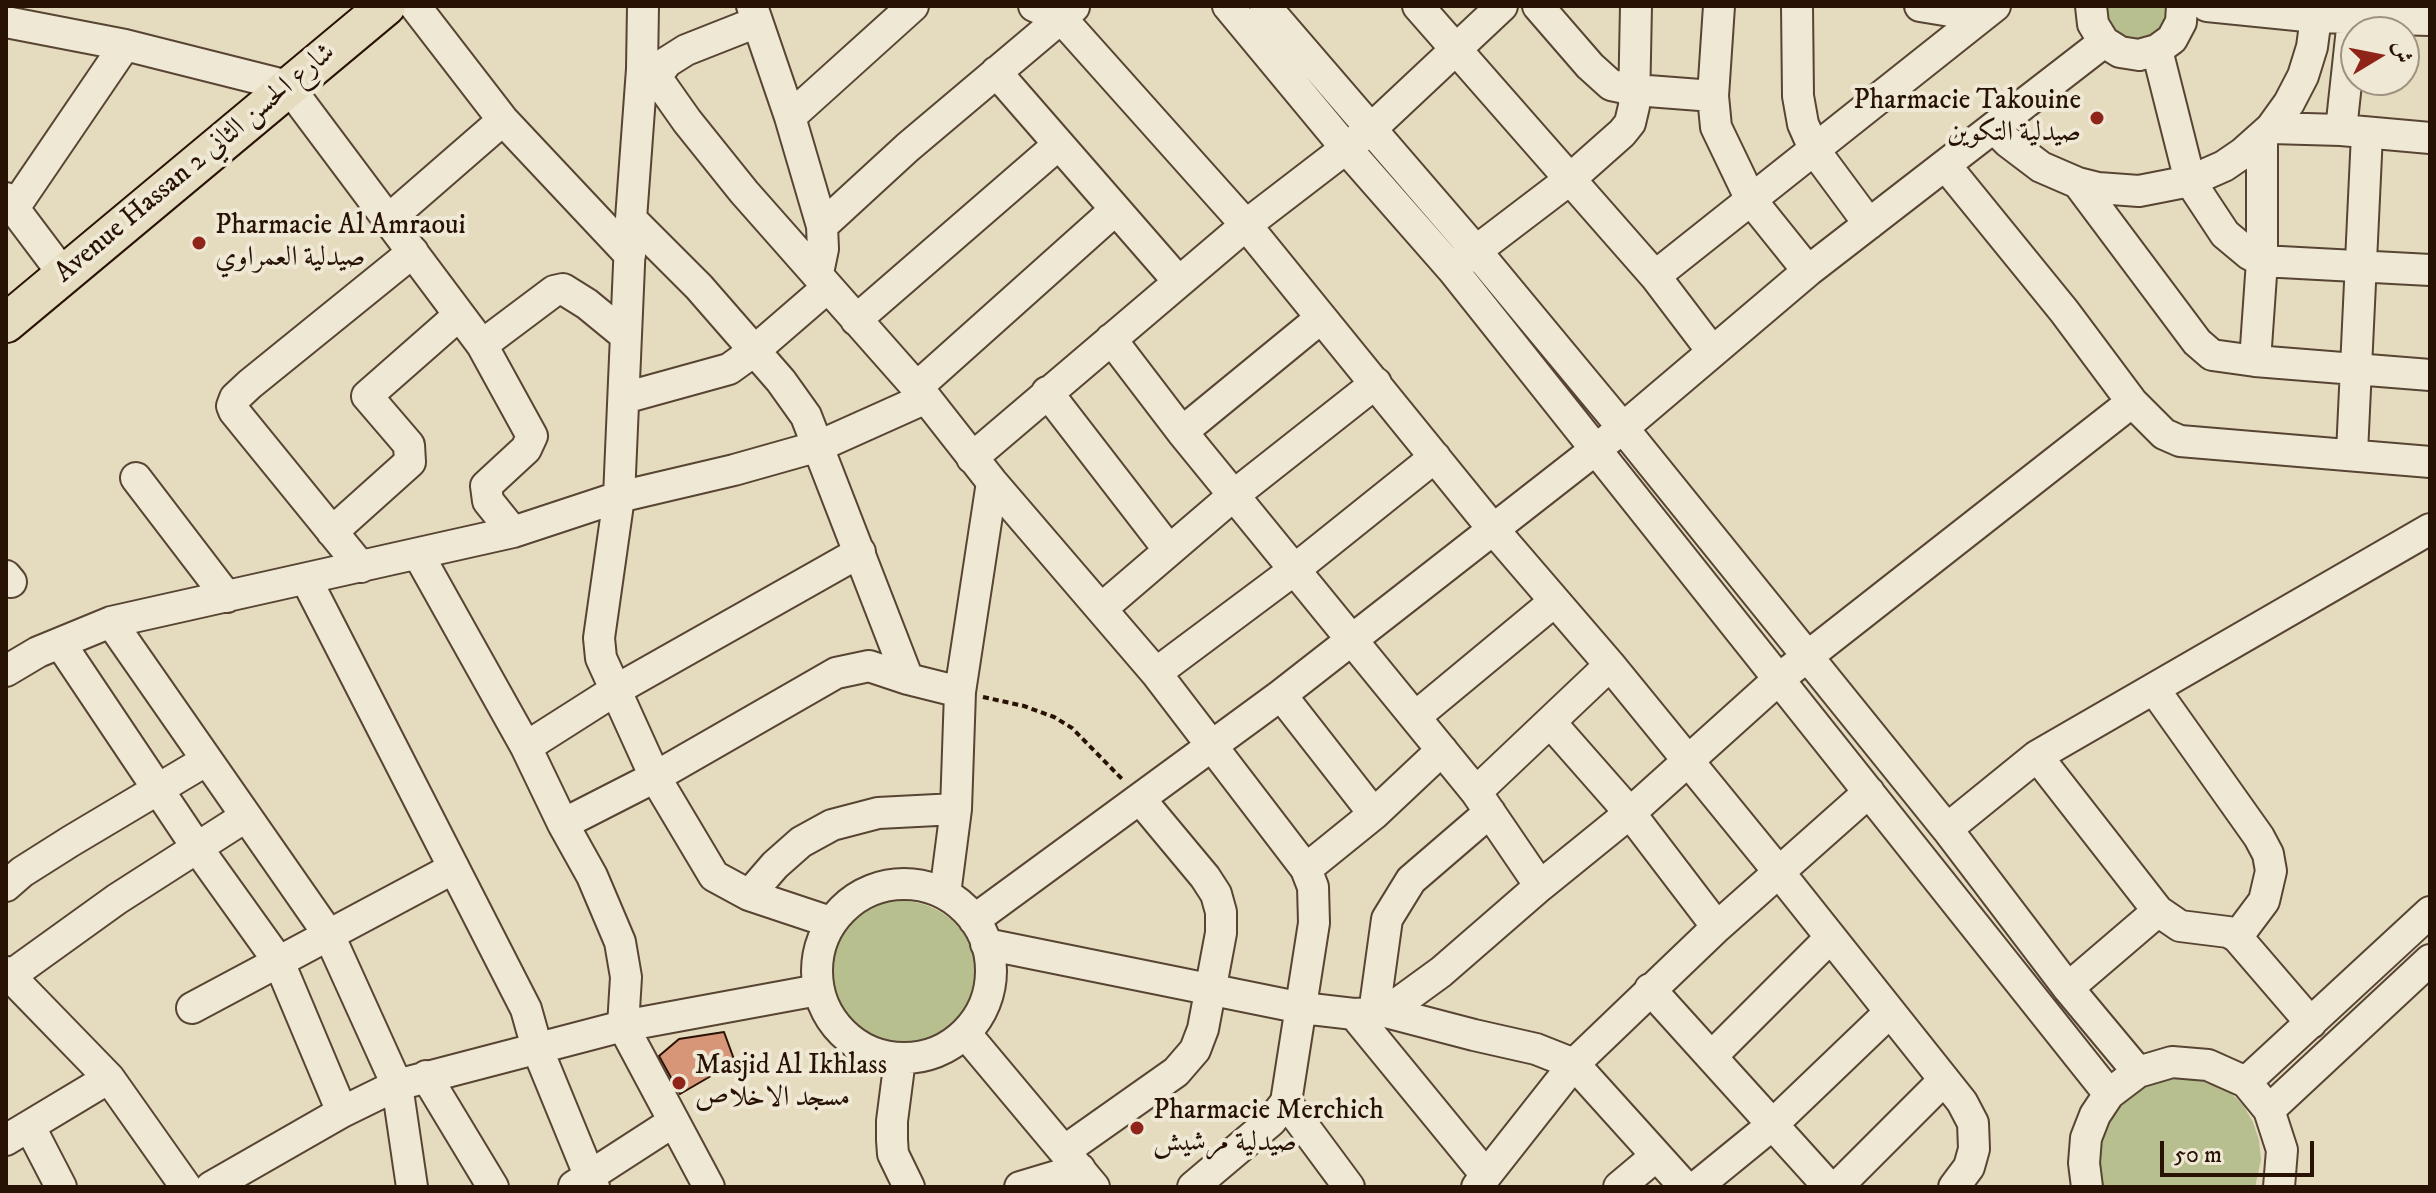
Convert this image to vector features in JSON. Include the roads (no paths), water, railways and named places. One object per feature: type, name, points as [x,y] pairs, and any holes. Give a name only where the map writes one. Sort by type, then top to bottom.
[{"type":"main road","name":"Avenue Hassan 2 شارع الحسن الثاني","points":[[6,323],[386,6]]},
{"type":"street","points":[[415,6],[503,120],[630,255]]},
{"type":"street","points":[[643,6],[649,73],[631,219],[619,497],[599,638],[601,658],[655,777],[714,876],[749,895],[830,922]]},
{"type":"street","points":[[790,117],[913,6]]},
{"type":"street","points":[[1228,6],[1452,269],[2109,1094]]},
{"type":"street","points":[[1265,6],[1477,252],[1623,428],[1947,829],[2068,988],[2138,1072]]},
{"type":"street","points":[[1418,6],[1655,276],[1712,351]]},
{"type":"street","points":[[972,458],[1246,225],[1371,129],[1502,6]]},
{"type":"street","points":[[1538,6],[1602,78],[1617,88],[1713,96]]},
{"type":"street","points":[[1452,269],[1569,180],[1630,123],[1635,90],[1636,6]]},
{"type":"street","points":[[1719,6],[1713,96],[1718,133],[1751,200],[1808,271]]},
{"type":"street","points":[[1797,6],[1798,96],[1803,124],[1815,151],[1869,224]]},
{"type":"street","points":[[1920,6],[1990,9]]},
{"type":"street","points":[[2091,6],[2093,24],[2104,42],[2120,52],[2139,55],[2157,50],[2172,39],[2181,22],[2182,6]]},
{"type":"street","points":[[2207,6],[2340,18]]},
{"type":"street","points":[[1655,276],[1990,9]]},
{"type":"street","points":[[822,226],[996,72],[1057,10],[1246,225],[1493,529],[1610,665],[1967,1108],[1974,1130],[1973,1157],[1954,1187]]},
{"type":"street","points":[[624,398],[729,369],[754,351],[823,280],[822,226],[757,12],[649,73]]},
{"type":"street","points":[[1995,129],[2041,167],[2078,183],[2139,191],[2190,181],[2224,166],[2266,132],[2289,103],[2303,76],[2312,47],[2316,17]]},
{"type":"street","points":[[6,22],[125,45],[288,86],[482,345],[532,436],[526,449],[486,486],[488,501],[513,532]]},
{"type":"street","points":[[980,932],[1140,799],[1281,695],[1623,428],[1808,271],[2104,42]]},
{"type":"street","points":[[64,275],[10,203],[125,45]]},
{"type":"street","points":[[2157,50],[2190,181],[2225,234],[2249,254],[2262,261],[2430,270]]},
{"type":"street","points":[[996,72],[1179,282]]},
{"type":"street","points":[[649,73],[744,192],[921,393],[992,482],[1156,673],[1306,869],[1315,903],[1286,1102],[1271,1121],[1193,1187]]},
{"type":"street","points":[[2352,453],[2362,266],[2354,96]]},
{"type":"street","points":[[388,220],[503,120]]},
{"type":"street","points":[[2266,132],[2354,132],[2430,138]]},
{"type":"street","points":[[2255,361],[2266,132]]},
{"type":"street","points":[[856,320],[1058,145]]},
{"type":"street","points":[[1946,166],[2064,311],[2132,402],[2164,434],[2180,441],[2352,453],[2430,462]]},
{"type":"street","points":[[2078,183],[2202,348],[2212,355],[2430,375]]},
{"type":"street","points":[[6,671],[60,643],[111,622],[513,532],[619,497],[819,446],[921,393],[1115,210]]},
{"type":"street","points":[[631,219],[699,287],[781,381],[806,416],[908,679]]},
{"type":"street","points":[[361,567],[232,406],[235,398],[250,384],[413,252]]},
{"type":"street","points":[[482,345],[554,291],[563,289],[626,336]]},
{"type":"street","points":[[332,532],[410,462],[409,445],[367,396],[458,316]]},
{"type":"street","points":[[1182,432],[1321,318]]},
{"type":"street","points":[[1111,339],[1182,432],[1483,802],[1540,886]]},
{"type":"street","points":[[1101,609],[1234,495],[1376,383]]},
{"type":"street","points":[[1047,392],[1169,550]]},
{"type":"street","points":[[1372,1013],[1441,972],[1630,813],[1780,678],[2132,402]]},
{"type":"street","points":[[1156,673],[1294,570],[1435,457]]},
{"type":"street","points":[[136,478],[227,597]]},
{"type":"street","points":[[945,894],[956,809],[960,692],[992,482]]},
{"type":"street","points":[[1947,829],[2037,756],[2430,529]]},
{"type":"street","points":[[526,747],[614,691],[860,552]]},
{"type":"street","points":[[418,554],[526,747],[592,876],[620,942],[626,977],[623,1026],[709,1187]]},
{"type":"street","points":[[306,579],[526,1009],[585,1184],[673,1122]]},
{"type":"street","points":[[1415,717],[1555,601]]},
{"type":"street","points":[[111,622],[329,935],[397,1085],[412,1187]]},
{"type":"street","points":[[60,643],[198,849],[279,962],[342,1112]]},
{"type":"street","points":[[1610,665],[1550,722],[1483,802],[1411,880],[1387,919],[1372,1013],[1481,1181],[1574,1064],[1717,927],[1869,792]]},
{"type":"street","points":[[563,824],[655,777],[836,673],[869,666],[960,692]]},
{"type":"street","points":[[2154,689],[2268,854],[2271,871],[2264,901],[2237,937]]},
{"type":"street","points":[[1281,695],[1374,814]]},
{"type":"street","points":[[1550,722],[1630,813],[1717,927]]},
{"type":"street","points":[[1306,869],[1374,814],[1442,750]]},
{"type":"street","points":[[2037,756],[2158,911],[2180,926],[2228,932],[2237,937],[2311,1023]]},
{"type":"street","points":[[8,881],[207,760]]},
{"type":"street","points":[[1020,1187],[1080,1169],[1176,1072],[1195,1050],[1203,1029],[1221,933],[1221,912],[1216,894],[1205,877],[1140,799]]},
{"type":"street","points":[[749,895],[775,865],[801,842],[832,825],[878,813],[956,809]]},
{"type":"street","points":[[186,1187],[109,1078],[8,974],[245,817]]},
{"type":"street","points":[[192,1008],[454,868]]},
{"type":"street","points":[[895,883],[921,885],[945,894],[966,910],[980,932],[990,955],[990,981],[984,1006],[965,1033],[950,1045],[926,1056],[900,1059],[864,1049],[834,1025],[818,990],[817,955],[830,922],[848,902],[870,889],[895,883]]},
{"type":"street","points":[[2068,988],[2158,911]]},
{"type":"street","points":[[2246,1082],[2430,912]]},
{"type":"street","points":[[980,932],[1302,1008],[1372,1013],[1536,1049],[1574,1064],[1685,1187]]},
{"type":"street","points":[[1712,1056],[1830,938]]},
{"type":"street","points":[[2269,1110],[2430,960]]},
{"type":"street","points":[[1650,989],[1829,1187]]},
{"type":"street","points":[[211,1187],[342,1112],[397,1085],[623,1026],[818,990]]},
{"type":"street","points":[[1696,1187],[1772,1125],[1890,1012]]},
{"type":"street","points":[[965,1033],[1080,1169]]},
{"type":"street","points":[[900,1059],[892,1140],[893,1154],[909,1187]]},
{"type":"street","points":[[2087,1187],[2084,1163],[2086,1138],[2095,1115],[2109,1094],[2138,1072],[2172,1062],[2208,1065],[2246,1082],[2269,1110],[2282,1150],[2279,1187]]},
{"type":"street","points":[[426,1076],[493,1187]]},
{"type":"street","points":[[61,1187],[18,1134],[109,1078]]},
{"type":"street","points":[[1837,1187],[1944,1080]]},
{"type":"street","points":[[1286,1102],[1347,1186]]},
{"type":"street","points":[[1619,1187],[1656,1156]]},
{"type":"place","name":"Pharmacie Takouine صيدلية التكوين","points":[[2097,118]]},
{"type":"place","name":"Pharmacie Al Amraoui صيدلية العمراوي","points":[[199,243]]},
{"type":"place","name":"Masjid Al Ikhlass مسجد الاخلاص","points":[[679,1083]]},
{"type":"place","name":"Pharmacie Merchich صيدلية مرشيش","points":[[1137,1128]]}]
